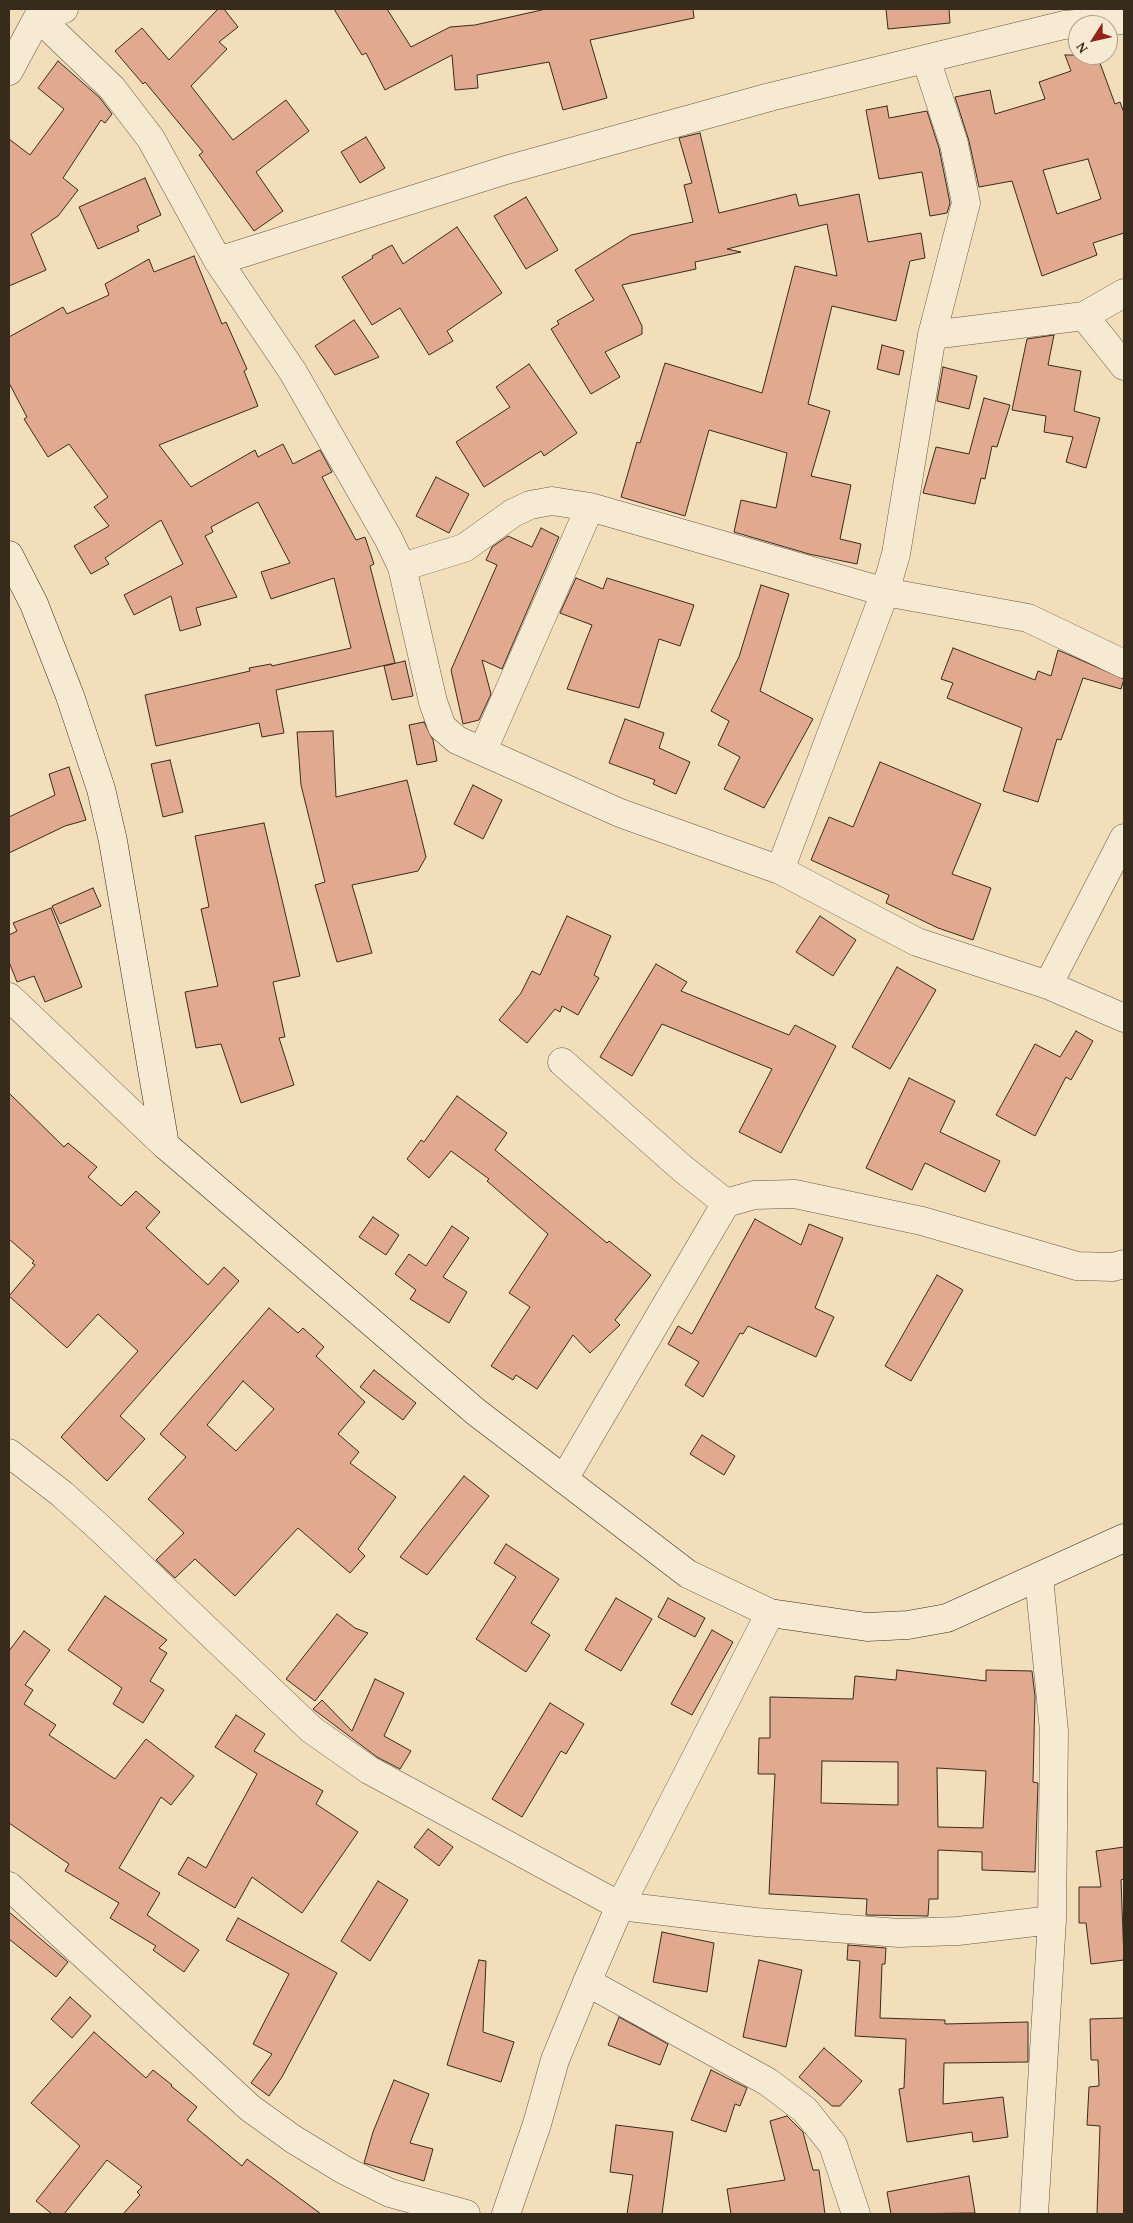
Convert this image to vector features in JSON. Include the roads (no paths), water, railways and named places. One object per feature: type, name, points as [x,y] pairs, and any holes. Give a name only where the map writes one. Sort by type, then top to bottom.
[{"type":"street","points":[[9,71],[38,17],[64,9]]},
{"type":"street","points":[[38,17],[112,88],[151,139],[218,261],[293,372],[388,538],[402,566],[433,702],[442,727],[457,740],[483,750],[620,813],[780,870],[917,942],[1048,985],[1124,1018]]},
{"type":"street","points":[[218,261],[506,170],[761,100],[1064,25],[1124,20]]},
{"type":"street","points":[[780,870],[886,592],[896,554],[932,336],[966,202],[954,144],[926,59]]},
{"type":"street","points":[[932,336],[1084,316],[1124,293]]},
{"type":"street","points":[[1084,316],[1124,366]]},
{"type":"street","points":[[402,566],[464,548],[513,513],[530,504],[552,501],[590,507],[886,592],[1028,618],[1124,664]]},
{"type":"street","points":[[483,750],[590,507]]},
{"type":"street","points":[[9,555],[34,604],[70,696],[101,789],[115,851],[165,1145]]},
{"type":"street","points":[[1048,985],[1124,838]]},
{"type":"street","points":[[9,997],[165,1145],[476,1412],[688,1574],[770,1613],[867,1627],[908,1625],[947,1618],[1040,1578],[1124,1538]]},
{"type":"street","points":[[562,1062],[683,1169],[726,1203]]},
{"type":"street","points":[[564,1479],[726,1203],[754,1195],[795,1194],[922,1221],[1076,1266],[1113,1267],[1124,1264]]},
{"type":"street","points":[[9,1453],[62,1494],[102,1530],[312,1730],[369,1770],[620,1906],[756,1922],[899,1933],[958,1931],[1052,1920]]},
{"type":"street","points":[[1034,2214],[1052,1920],[1054,1731],[1040,1578]]},
{"type":"street","points":[[506,2214],[537,2124],[555,2060],[620,1906],[770,1613]]},
{"type":"street","points":[[9,1886],[250,2108],[293,2139],[344,2170],[390,2193],[466,2214]]},
{"type":"street","points":[[587,1982],[768,2082],[805,2110],[834,2145],[856,2214]]}]
